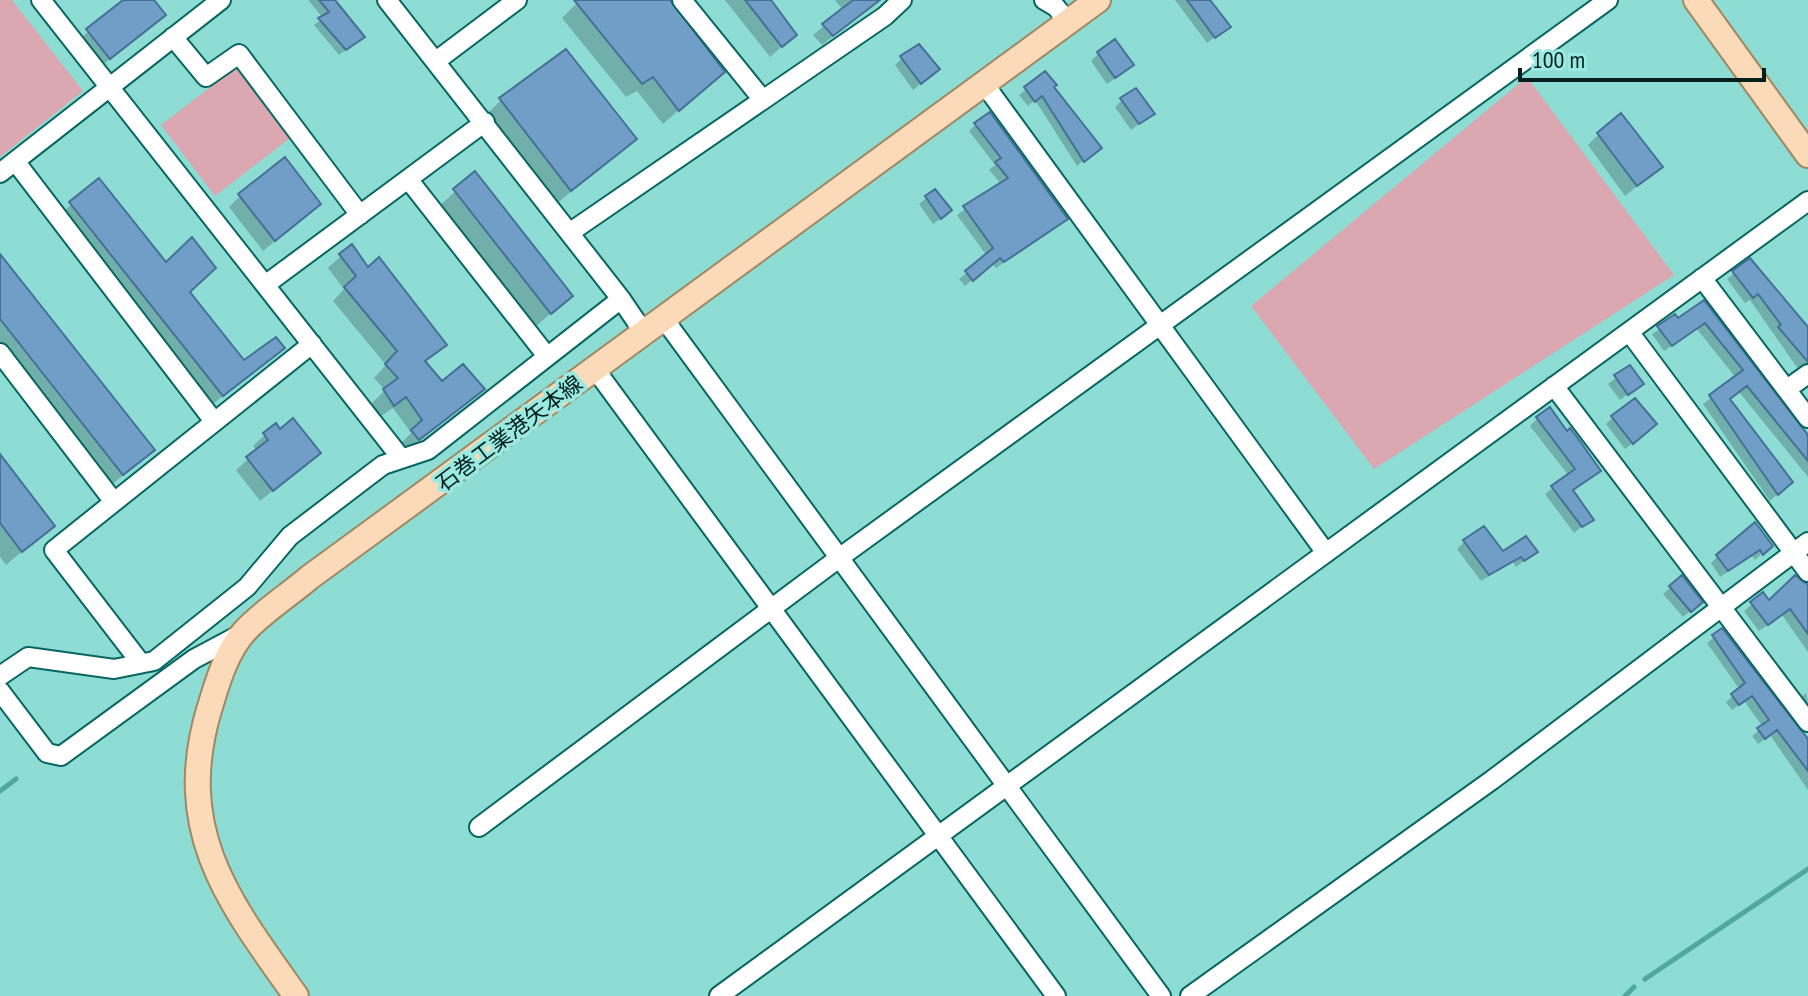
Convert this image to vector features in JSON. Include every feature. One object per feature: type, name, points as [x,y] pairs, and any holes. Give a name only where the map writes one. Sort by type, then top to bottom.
[{"type":"main road","name":"石巻工業港矢本線","points":[[296,996],[220,884],[204,841],[198,799],[199,759],[206,722],[221,671],[244,632],[310,577],[1098,0]]},
{"type":"main road","points":[[1696,0],[1808,155]]},
{"type":"street","points":[[41,0],[401,458]]},
{"type":"street","points":[[213,420],[7,167],[221,0]]},
{"type":"street","points":[[387,0],[572,231],[644,333]]},
{"type":"street","points":[[436,61],[517,0]]},
{"type":"street","points":[[682,0],[763,100]]},
{"type":"street","points":[[572,231],[885,16],[902,0]]},
{"type":"street","points":[[1044,0],[1056,7],[1068,22]]},
{"type":"street","points":[[479,827],[839,558],[1608,0]]},
{"type":"street","points":[[173,37],[206,77],[239,54],[360,215]]},
{"type":"street","points":[[985,85],[1326,553]]},
{"type":"street","points":[[265,285],[485,122]]},
{"type":"street","points":[[408,179],[546,355]]},
{"type":"street","points":[[719,996],[938,832],[1808,201]]},
{"type":"street","points":[[1702,278],[1808,418]]},
{"type":"street","points":[[0,676],[28,657],[114,669],[154,661],[247,587],[290,536],[383,465],[428,450],[621,299]]},
{"type":"street","points":[[664,319],[1161,996]]},
{"type":"street","points":[[1630,333],[1801,548],[1808,572]]},
{"type":"street","points":[[140,662],[54,550],[312,344]]},
{"type":"street","points":[[0,353],[114,502]]},
{"type":"street","points":[[595,369],[773,607],[1056,996]]},
{"type":"street","points":[[1787,389],[1808,374]]},
{"type":"street","points":[[1554,386],[1808,722]]},
{"type":"street","points":[[1190,996],[1492,780],[1801,548]]},
{"type":"street","points":[[0,691],[47,753],[61,756],[194,659],[244,632]]},
{"type":"shaded area","points":[[0,0],[12,0],[83,91],[0,157]]},
{"type":"shaded area","points":[[239,65],[294,135],[215,196],[161,125]]},
{"type":"shaded area","points":[[1527,77],[1674,275],[1374,469],[1251,306]]},
{"type":"building","points":[[123,0],[154,0],[166,15],[110,59],[86,29]]},
{"type":"building","points":[[319,0],[335,0],[365,37],[346,50],[318,18],[329,12]]},
{"type":"building","points":[[574,0],[670,0],[725,72],[679,111],[653,77],[642,84]]},
{"type":"building","points":[[745,0],[771,0],[797,35],[782,47]]},
{"type":"building","points":[[853,0],[880,0],[833,36],[822,24]]},
{"type":"building","points":[[1187,0],[1210,0],[1231,27],[1215,38]]},
{"type":"building","points":[[1115,39],[1134,65],[1115,78],[1097,52]]},
{"type":"building","points":[[919,44],[940,69],[921,84],[900,56]]},
{"type":"building","points":[[566,49],[637,139],[571,191],[499,98]]},
{"type":"building","points":[[1045,71],[1102,148],[1084,162],[1042,96],[1035,102],[1024,87]]},
{"type":"building","points":[[1136,88],[1155,114],[1139,124],[1120,98]]},
{"type":"building","points":[[990,112],[1068,219],[1004,262],[1000,258],[973,281],[965,271],[993,248],[963,206],[1008,178],[995,162],[1001,158],[974,123]]},
{"type":"building","points":[[1621,113],[1663,167],[1637,186],[1597,133]]},
{"type":"building","points":[[285,157],[321,204],[275,241],[238,194]]},
{"type":"building","points":[[475,171],[573,296],[551,314],[453,189]]},
{"type":"building","points":[[99,178],[166,262],[192,237],[216,268],[190,292],[244,360],[276,337],[285,348],[223,396],[69,202]]},
{"type":"building","points":[[935,189],[952,210],[941,219],[925,196]]},
{"type":"building","points":[[352,244],[368,267],[379,257],[447,345],[425,361],[442,381],[463,364],[485,389],[419,440],[411,430],[422,420],[406,397],[394,406],[383,389],[398,378],[385,364],[397,351],[344,287],[356,276],[339,254]]},
{"type":"building","points":[[0,254],[155,450],[123,475],[0,319]]},
{"type":"building","points":[[1750,258],[1808,327],[1808,362],[1778,327],[1781,325],[1758,294],[1753,298],[1732,271]]},
{"type":"building","points":[[1704,300],[1808,435],[1808,461],[1747,386],[1730,399],[1793,482],[1778,495],[1709,395],[1743,370],[1705,323],[1672,346],[1657,326],[1675,314],[1678,318]]},
{"type":"building","points":[[1630,365],[1644,384],[1628,395],[1614,375]]},
{"type":"building","points":[[1635,398],[1657,424],[1633,444],[1611,416]]},
{"type":"building","points":[[1550,407],[1567,431],[1570,428],[1601,471],[1573,490],[1594,520],[1582,527],[1551,486],[1575,469],[1536,417]]},
{"type":"building","points":[[293,418],[321,453],[273,491],[246,457],[268,440],[263,433],[276,423],[280,429]]},
{"type":"building","points":[[0,454],[55,526],[22,552],[0,523]]},
{"type":"building","points":[[1755,522],[1773,546],[1763,555],[1760,550],[1728,571],[1716,555]]},
{"type":"building","points":[[1484,526],[1503,551],[1526,536],[1538,552],[1524,561],[1521,557],[1489,575],[1463,540]]},
{"type":"building","points":[[1682,575],[1703,602],[1691,612],[1669,586]]},
{"type":"building","points":[[1795,575],[1808,585],[1808,634],[1790,609],[1768,625],[1750,602],[1763,592],[1769,600]]},
{"type":"building","points":[[1722,628],[1808,739],[1808,771],[1777,730],[1765,739],[1757,728],[1769,720],[1752,696],[1739,705],[1731,694],[1745,683],[1712,635]]},
{"type":"waterway","points":[[0,791],[16,779]]},
{"type":"waterway","points":[[1645,979],[1808,869]]},
{"type":"waterway","points":[[1625,996],[1634,987]]}]
